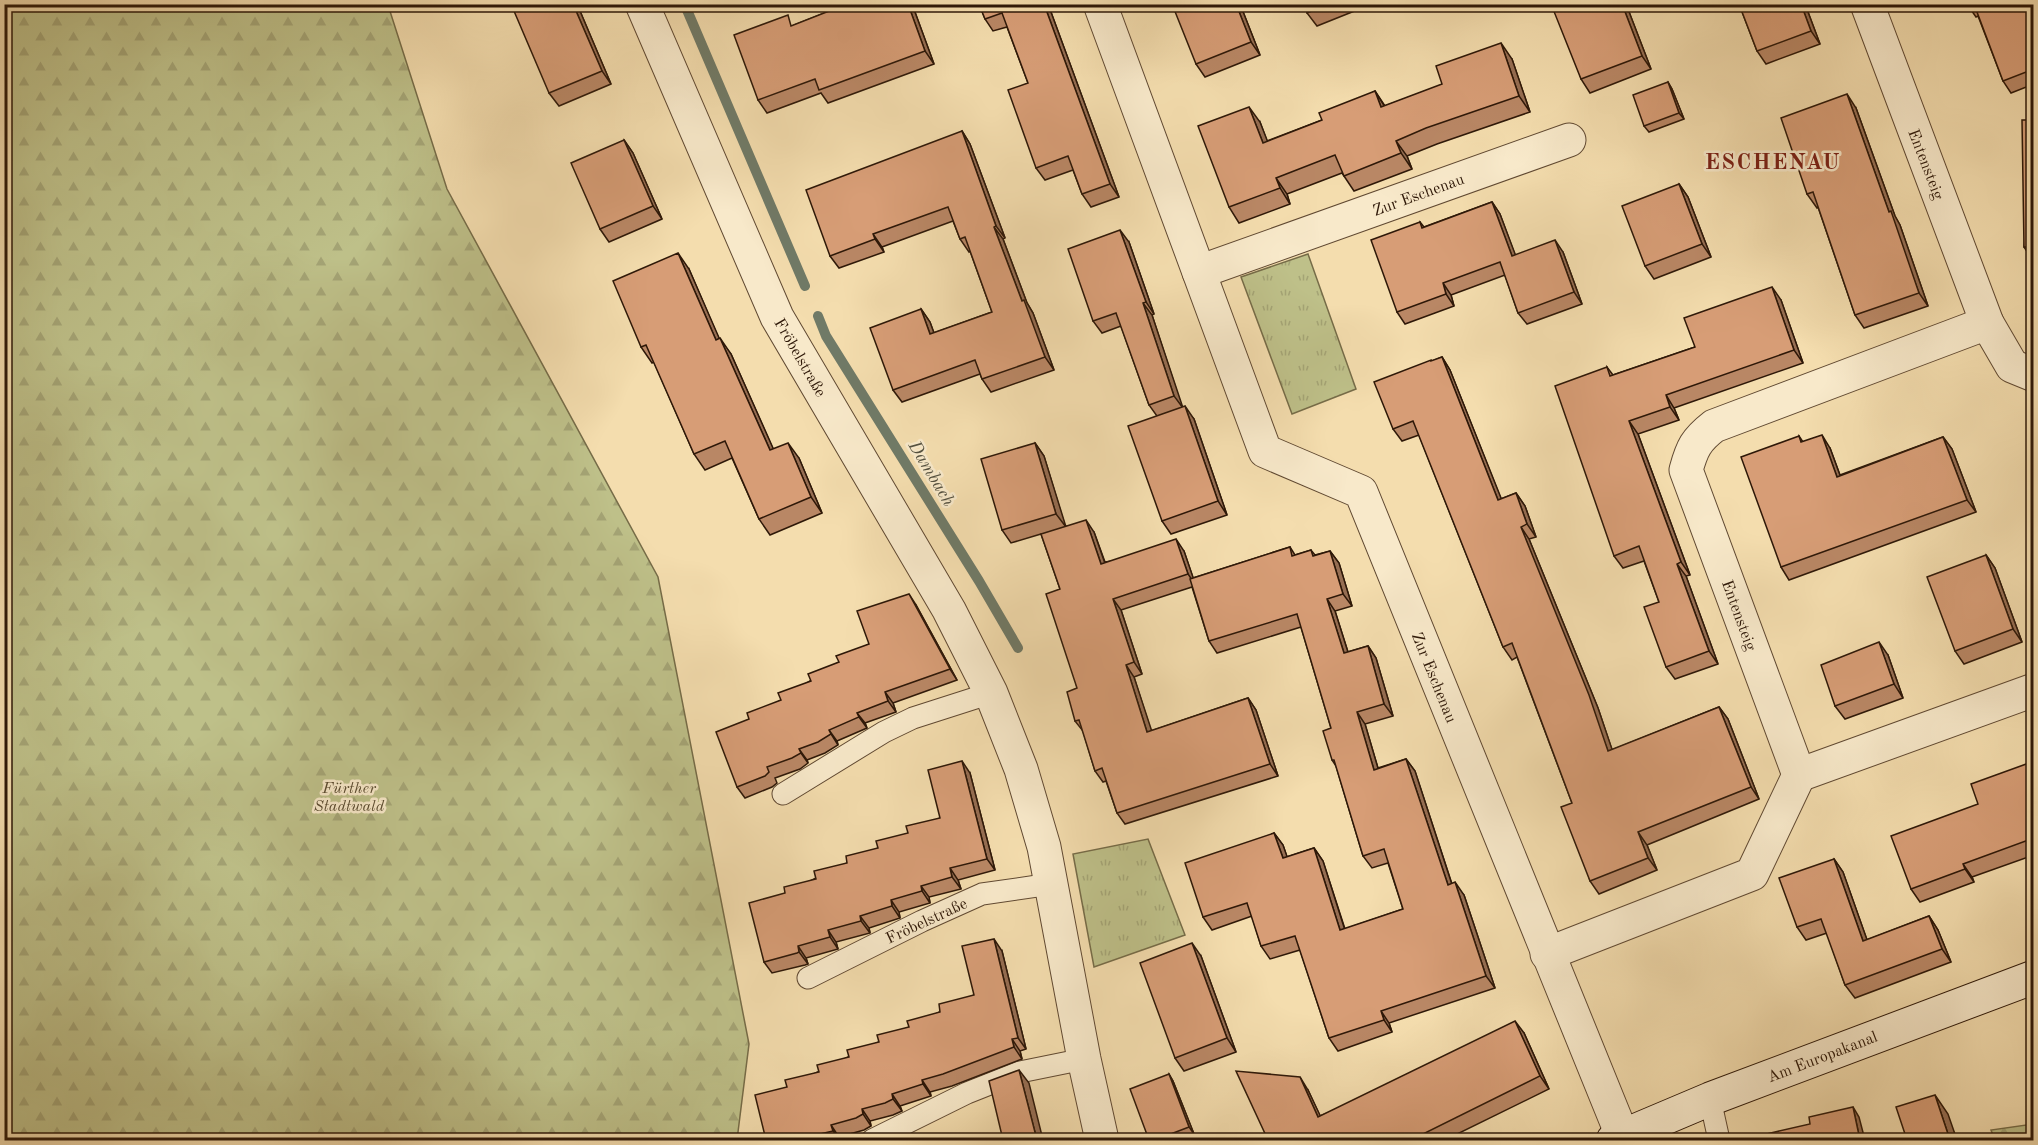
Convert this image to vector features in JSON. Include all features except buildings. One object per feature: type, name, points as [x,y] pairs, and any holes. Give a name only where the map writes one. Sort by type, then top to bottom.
[{"type":"street","name":"Fröbelstraße","points":[[642,4],[777,317],[949,610],[991,693],[1021,769],[1044,847],[1084,1059],[1102,1140]]},
{"type":"street","name":"Zur Eschenau","points":[[1100,4],[1265,451],[1361,492],[1547,954],[1617,1138]]},
{"type":"street","name":"Entensteig","points":[[1866,4],[1987,323],[2012,366],[2034,375]]},
{"type":"street","name":"Zur Eschenau","points":[[1199,272],[1569,140]]},
{"type":"street","name":"Entensteig","points":[[1799,774],[1686,470],[1691,450],[1701,436],[1713,426],[1987,323]]},
{"type":"street","points":[[1547,954],[1752,874],[1799,774],[2034,690]]},
{"type":"street","name":"Am Europakanal","points":[[1617,1138],[1710,1099],[2034,977]]},
{"type":"lane","points":[[783,794],[884,732],[913,718],[991,693]]},
{"type":"lane","name":"Fröbelstraße","points":[[808,978],[982,894],[1051,884]]},
{"type":"lane","points":[[872,1140],[967,1093],[1020,1072],[1084,1059]]},
{"type":"lane","points":[[1710,1099],[1719,1140]]},
{"type":"green space","name":"Fürther Stadtwald","points":[[5,4],[388,5],[447,189],[658,577],[749,1044],[737,1140],[5,1140]]},
{"type":"green space","points":[[1308,254],[1356,389],[1292,414],[1241,277]]},
{"type":"green space","points":[[1148,839],[1185,935],[1094,967],[1073,854]]},
{"type":"green space","points":[[2033,1124],[2033,1140],[1995,1140],[1991,1130]]},
{"type":"waterway","name":"Dambach","points":[[687,10],[805,286]]},
{"type":"waterway","name":"Dambach","points":[[818,316],[826,336],[979,581],[1018,648]]},
{"type":"district","name":"ESCHENAU","points":[[1773,161]]}]
